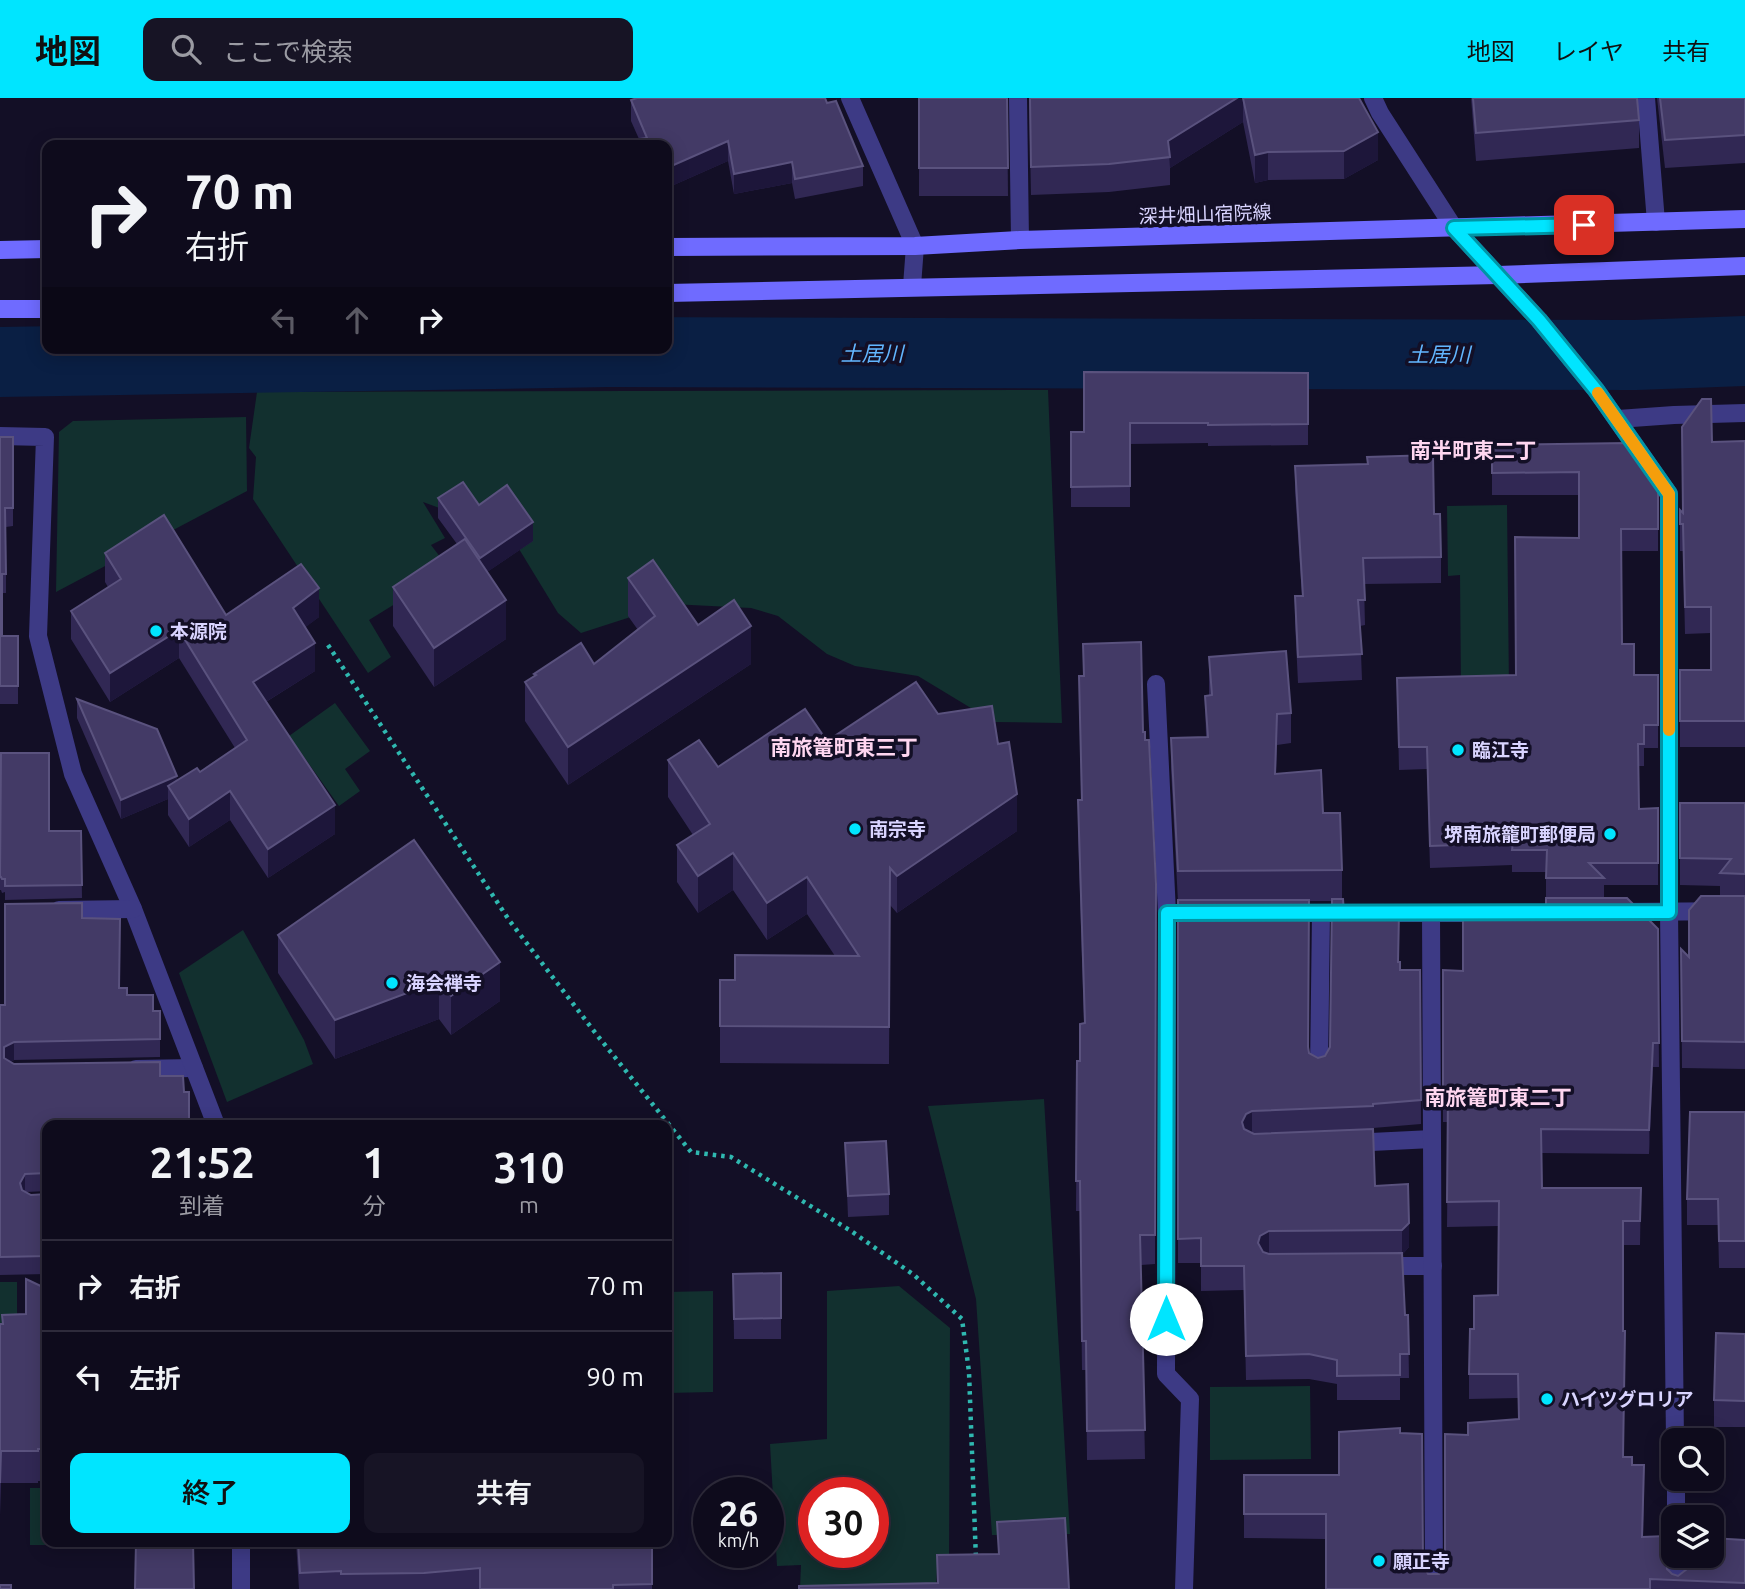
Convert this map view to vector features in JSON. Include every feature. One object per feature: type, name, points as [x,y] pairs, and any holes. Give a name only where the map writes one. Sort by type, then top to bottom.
[{"type":"main road","name":"深井畑山宿院線","points":[[672,247],[915,246],[1020,240],[1745,219]]},
{"type":"main road","points":[[0,250],[42,249]]},
{"type":"main road","points":[[672,293],[1497,275],[1745,266]]},
{"type":"main road","points":[[0,309],[42,309]]},
{"type":"street","points":[[850,98],[915,246],[912,286]]},
{"type":"street","points":[[1018,98],[1020,240]]},
{"type":"street","points":[[1373,98],[1454,228],[1539,320],[1596,390],[1669,494],[1669,912],[1675,1428]]},
{"type":"street","points":[[1646,98],[1657,222]]},
{"type":"street","points":[[1618,419],[1745,413]]},
{"type":"street","points":[[0,436],[45,437],[38,636],[73,774],[133,909],[214,1120]]},
{"type":"street","points":[[1156,684],[1167,913],[1166,1374],[1190,1399],[1184,1589]]},
{"type":"street","points":[[40,910],[133,909]]},
{"type":"street","points":[[1603,912],[1745,911]]},
{"type":"street","points":[[1167,913],[1218,913]]},
{"type":"street","points":[[1270,913],[1510,913]]},
{"type":"street","points":[[1319,1071],[1321,913]]},
{"type":"street","points":[[1430,913],[1434,1589]]},
{"type":"street","points":[[125,1069],[194,1068]]},
{"type":"street","points":[[1336,1143],[1432,1139]]},
{"type":"street","points":[[1365,1266],[1433,1266]]},
{"type":"street","points":[[241,1547],[241,1589]]},
{"type":"street","points":[[1677,1568],[1677,1589]]},
{"type":"path","points":[[328,645],[509,920],[665,1120]]},
{"type":"path","points":[[672,1128],[691,1152],[731,1157],[851,1231],[914,1275],[962,1319],[969,1372],[976,1562]]},
{"type":"green space","points":[[1048,390],[1062,723],[994,722],[918,676],[855,666],[827,654],[778,616],[751,608],[671,604],[581,633],[558,613],[519,549],[483,524],[423,502],[445,538],[431,545],[450,570],[369,620],[391,657],[368,673],[253,499],[256,457],[249,448],[257,392]]},
{"type":"green space","points":[[246,417],[247,491],[56,592],[59,432],[73,421]]},
{"type":"green space","points":[[1507,505],[1509,689],[1461,690],[1460,575],[1448,576],[1447,506]]},
{"type":"green space","points":[[335,703],[370,751],[345,769],[360,791],[339,806],[289,736]]},
{"type":"green space","points":[[243,930],[304,1040],[313,1064],[227,1102],[179,973]]},
{"type":"green space","points":[[1044,1099],[1070,1534],[992,1535],[976,1299],[928,1106]]},
{"type":"green space","points":[[0,1282],[17,1282],[17,1336],[0,1336]]},
{"type":"green space","points":[[899,1286],[950,1328],[949,1564],[937,1567],[936,1589],[800,1589],[801,1568],[889,1568],[889,1477],[798,1477],[798,1565],[784,1566],[784,1477],[772,1477],[770,1444],[827,1439],[827,1291]]},
{"type":"green space","points":[[713,1291],[713,1392],[672,1393],[672,1292]]},
{"type":"green space","points":[[1310,1386],[1311,1459],[1210,1460],[1210,1387]]},
{"type":"green space","points":[[30,1488],[42,1488],[42,1545],[30,1545]]},
{"type":"building","points":[[825,98],[827,103],[836,101],[863,166],[795,179],[792,162],[734,174],[728,141],[672,166],[672,140],[631,140],[647,138],[631,100]]},
{"type":"building","points":[[919,98],[1007,98],[1008,168],[919,168]]},
{"type":"building","points":[[1030,98],[1237,98],[1168,141],[1170,157],[1109,164],[1031,167]]},
{"type":"building","points":[[1243,98],[1359,98],[1378,132],[1344,151],[1268,152],[1255,155]]},
{"type":"building","points":[[1473,98],[1637,98],[1639,120],[1476,133]]},
{"type":"building","points":[[1660,98],[1745,98],[1745,135],[1665,140]]},
{"type":"building","points":[[1084,372],[1308,373],[1308,424],[1130,423],[1130,486],[1071,487],[1071,432],[1084,432]]},
{"type":"building","points":[[1702,399],[1711,399],[1712,442],[1745,441],[1745,721],[1680,721],[1680,670],[1711,670],[1711,607],[1685,607],[1683,524],[1680,524],[1680,510],[1683,513],[1682,427]]},
{"type":"building","points":[[0,437],[13,437],[13,508],[5,508],[6,574],[2,574],[2,636],[18,636],[18,686],[0,686]]},
{"type":"building","points":[[1628,443],[1658,483],[1658,529],[1621,529],[1622,644],[1634,644],[1634,675],[1658,675],[1658,725],[1644,725],[1644,744],[1638,744],[1639,809],[1658,808],[1658,863],[1589,863],[1604,878],[1546,878],[1547,850],[1512,850],[1513,843],[1430,846],[1427,747],[1399,747],[1397,678],[1516,675],[1515,537],[1579,538],[1579,472],[1492,473],[1492,445]]},
{"type":"building","points":[[1433,455],[1434,514],[1440,514],[1441,557],[1363,558],[1365,600],[1358,600],[1362,654],[1298,657],[1295,596],[1303,596],[1295,466],[1368,464],[1367,457]]},
{"type":"building","points":[[463,482],[479,505],[507,485],[533,522],[480,558],[438,498]]},
{"type":"building","points":[[164,515],[226,615],[301,564],[319,588],[293,608],[315,643],[253,682],[335,805],[268,849],[230,791],[189,819],[168,786],[197,768],[200,772],[247,740],[179,630],[110,673],[71,611],[121,579],[105,553]]},
{"type":"building","points":[[465,539],[506,600],[434,648],[393,587]]},
{"type":"building","points":[[653,560],[698,625],[734,600],[751,626],[568,747],[525,682],[581,643],[594,664],[655,616],[628,578]]},
{"type":"building","points":[[1141,642],[1143,732],[1145,740],[1149,740],[1156,884],[1155,1235],[1140,1235],[1145,1430],[1087,1431],[1086,1341],[1082,1341],[1080,1181],[1076,1181],[1077,1061],[1080,1061],[1080,1024],[1085,1023],[1078,800],[1082,800],[1079,676],[1084,676],[1083,644]]},
{"type":"building","points":[[1286,651],[1291,713],[1277,714],[1275,774],[1321,770],[1323,813],[1340,813],[1342,870],[1178,871],[1171,738],[1208,737],[1205,696],[1212,695],[1209,657]]},
{"type":"building","points":[[916,682],[938,714],[992,706],[998,744],[1009,742],[1017,794],[897,876],[890,868],[889,1027],[720,1026],[720,980],[735,980],[735,955],[859,956],[807,877],[767,903],[733,853],[698,876],[677,845],[710,824],[668,760],[699,740],[718,767],[805,709],[827,741]]},
{"type":"building","points":[[77,699],[157,729],[177,776],[121,800]]},
{"type":"building","points":[[1,753],[49,753],[49,831],[81,831],[82,885],[5,886],[5,879],[0,877]]},
{"type":"building","points":[[1680,803],[1745,803],[1745,874],[1720,873],[1731,859],[1680,858]]},
{"type":"building","points":[[414,840],[500,962],[451,996],[439,981],[335,1020],[278,935]]},
{"type":"building","points":[[1701,896],[1745,896],[1745,1042],[1682,1041],[1681,949],[1689,957],[1689,910]]},
{"type":"building","points":[[1546,898],[1627,898],[1658,929],[1659,1043],[1653,1043],[1649,1130],[1541,1129],[1542,1188],[1641,1188],[1640,1221],[1623,1221],[1623,1457],[1632,1457],[1632,1465],[1644,1465],[1642,1537],[1661,1536],[1661,1568],[1667,1568],[1678,1576],[1687,1568],[1724,1568],[1724,1539],[1745,1540],[1745,1583],[1650,1579],[1650,1589],[1326,1589],[1326,1514],[1244,1514],[1244,1475],[1339,1475],[1339,1432],[1400,1428],[1400,1433],[1422,1434],[1423,1564],[1428,1574],[1439,1574],[1445,1564],[1445,1434],[1468,1435],[1468,1423],[1519,1419],[1518,1374],[1469,1374],[1470,1329],[1474,1329],[1474,1296],[1498,1295],[1499,1201],[1447,1202],[1448,1097],[1443,1097],[1443,970],[1463,971],[1463,910],[1546,909]]},
{"type":"building","points":[[1332,899],[1343,899],[1344,912],[1399,913],[1400,970],[1420,970],[1421,1100],[1373,1106],[1252,1111],[1246,1114],[1242,1122],[1244,1129],[1254,1134],[1373,1129],[1375,1186],[1408,1184],[1409,1223],[1402,1230],[1269,1231],[1260,1236],[1258,1243],[1263,1252],[1269,1254],[1402,1253],[1409,1354],[1400,1354],[1400,1375],[1337,1376],[1337,1360],[1309,1354],[1246,1356],[1244,1266],[1201,1266],[1201,1238],[1178,1239],[1178,900],[1309,900],[1308,1047],[1309,1053],[1318,1058],[1325,1056],[1330,1047]]},
{"type":"building","points":[[82,903],[82,918],[120,919],[119,988],[127,988],[127,995],[153,995],[153,1011],[160,1011],[160,1039],[14,1042],[4,1047],[4,1058],[14,1064],[160,1062],[160,1076],[183,1076],[184,1092],[189,1092],[189,1120],[42,1120],[42,1173],[25,1174],[20,1183],[22,1190],[31,1195],[42,1194],[42,1256],[0,1257],[0,1005],[5,1005],[5,904]]},
{"type":"building","points":[[1690,1112],[1745,1112],[1745,1241],[1719,1241],[1718,1199],[1687,1199]]},
{"type":"building","points":[[886,1141],[889,1194],[848,1196],[845,1143]]},
{"type":"building","points":[[781,1273],[781,1318],[734,1319],[733,1274]]},
{"type":"building","points":[[26,1279],[42,1287],[42,1449],[1,1451],[0,1483],[0,1324],[3,1324],[2,1315],[26,1314]]},
{"type":"building","points":[[1716,1333],[1745,1334],[1745,1401],[1714,1400]]},
{"type":"building","points":[[1065,1518],[1069,1589],[799,1589],[799,1586],[938,1583],[937,1555],[999,1554],[997,1522]]},
{"type":"building","points":[[136,1547],[193,1547],[194,1589],[135,1589]]},
{"type":"building","points":[[298,1547],[652,1547],[652,1584],[613,1585],[613,1589],[480,1589],[480,1568],[424,1573],[300,1573]]},
{"type":"building","points":[[0,1585],[11,1585],[11,1589],[0,1589]]},
{"type":"waterway","name":"土居川","points":[[672,352],[1635,355],[1745,351]]},
{"type":"waterway","name":"土居川","points":[[0,362],[487,354]]},
{"type":"slow traffic","points":[[1598,393],[1669,494],[1669,730]]},
{"type":"place","name":"本源院","points":[[156,631]]},
{"type":"place","name":"臨江寺","points":[[1458,750]]},
{"type":"place","name":"南宗寺","points":[[855,829]]},
{"type":"place","name":"堺南旅籠町郵便局","points":[[1610,834]]},
{"type":"place","name":"海会禅寺","points":[[392,983]]},
{"type":"place","name":"ハイツグロリア","points":[[1547,1399]]},
{"type":"place","name":"願正寺","points":[[1379,1561]]},
{"type":"district","name":"南半町東二丁","points":[[1473,450]]},
{"type":"district","name":"南旅篭町東三丁","points":[[844,747]]},
{"type":"district","name":"南旅篭町東二丁","points":[[1498,1097]]},
{"type":"route","points":[[1166,1319],[1167,913],[1669,912],[1669,494],[1596,390],[1539,320],[1454,228],[1584,225]]}]
